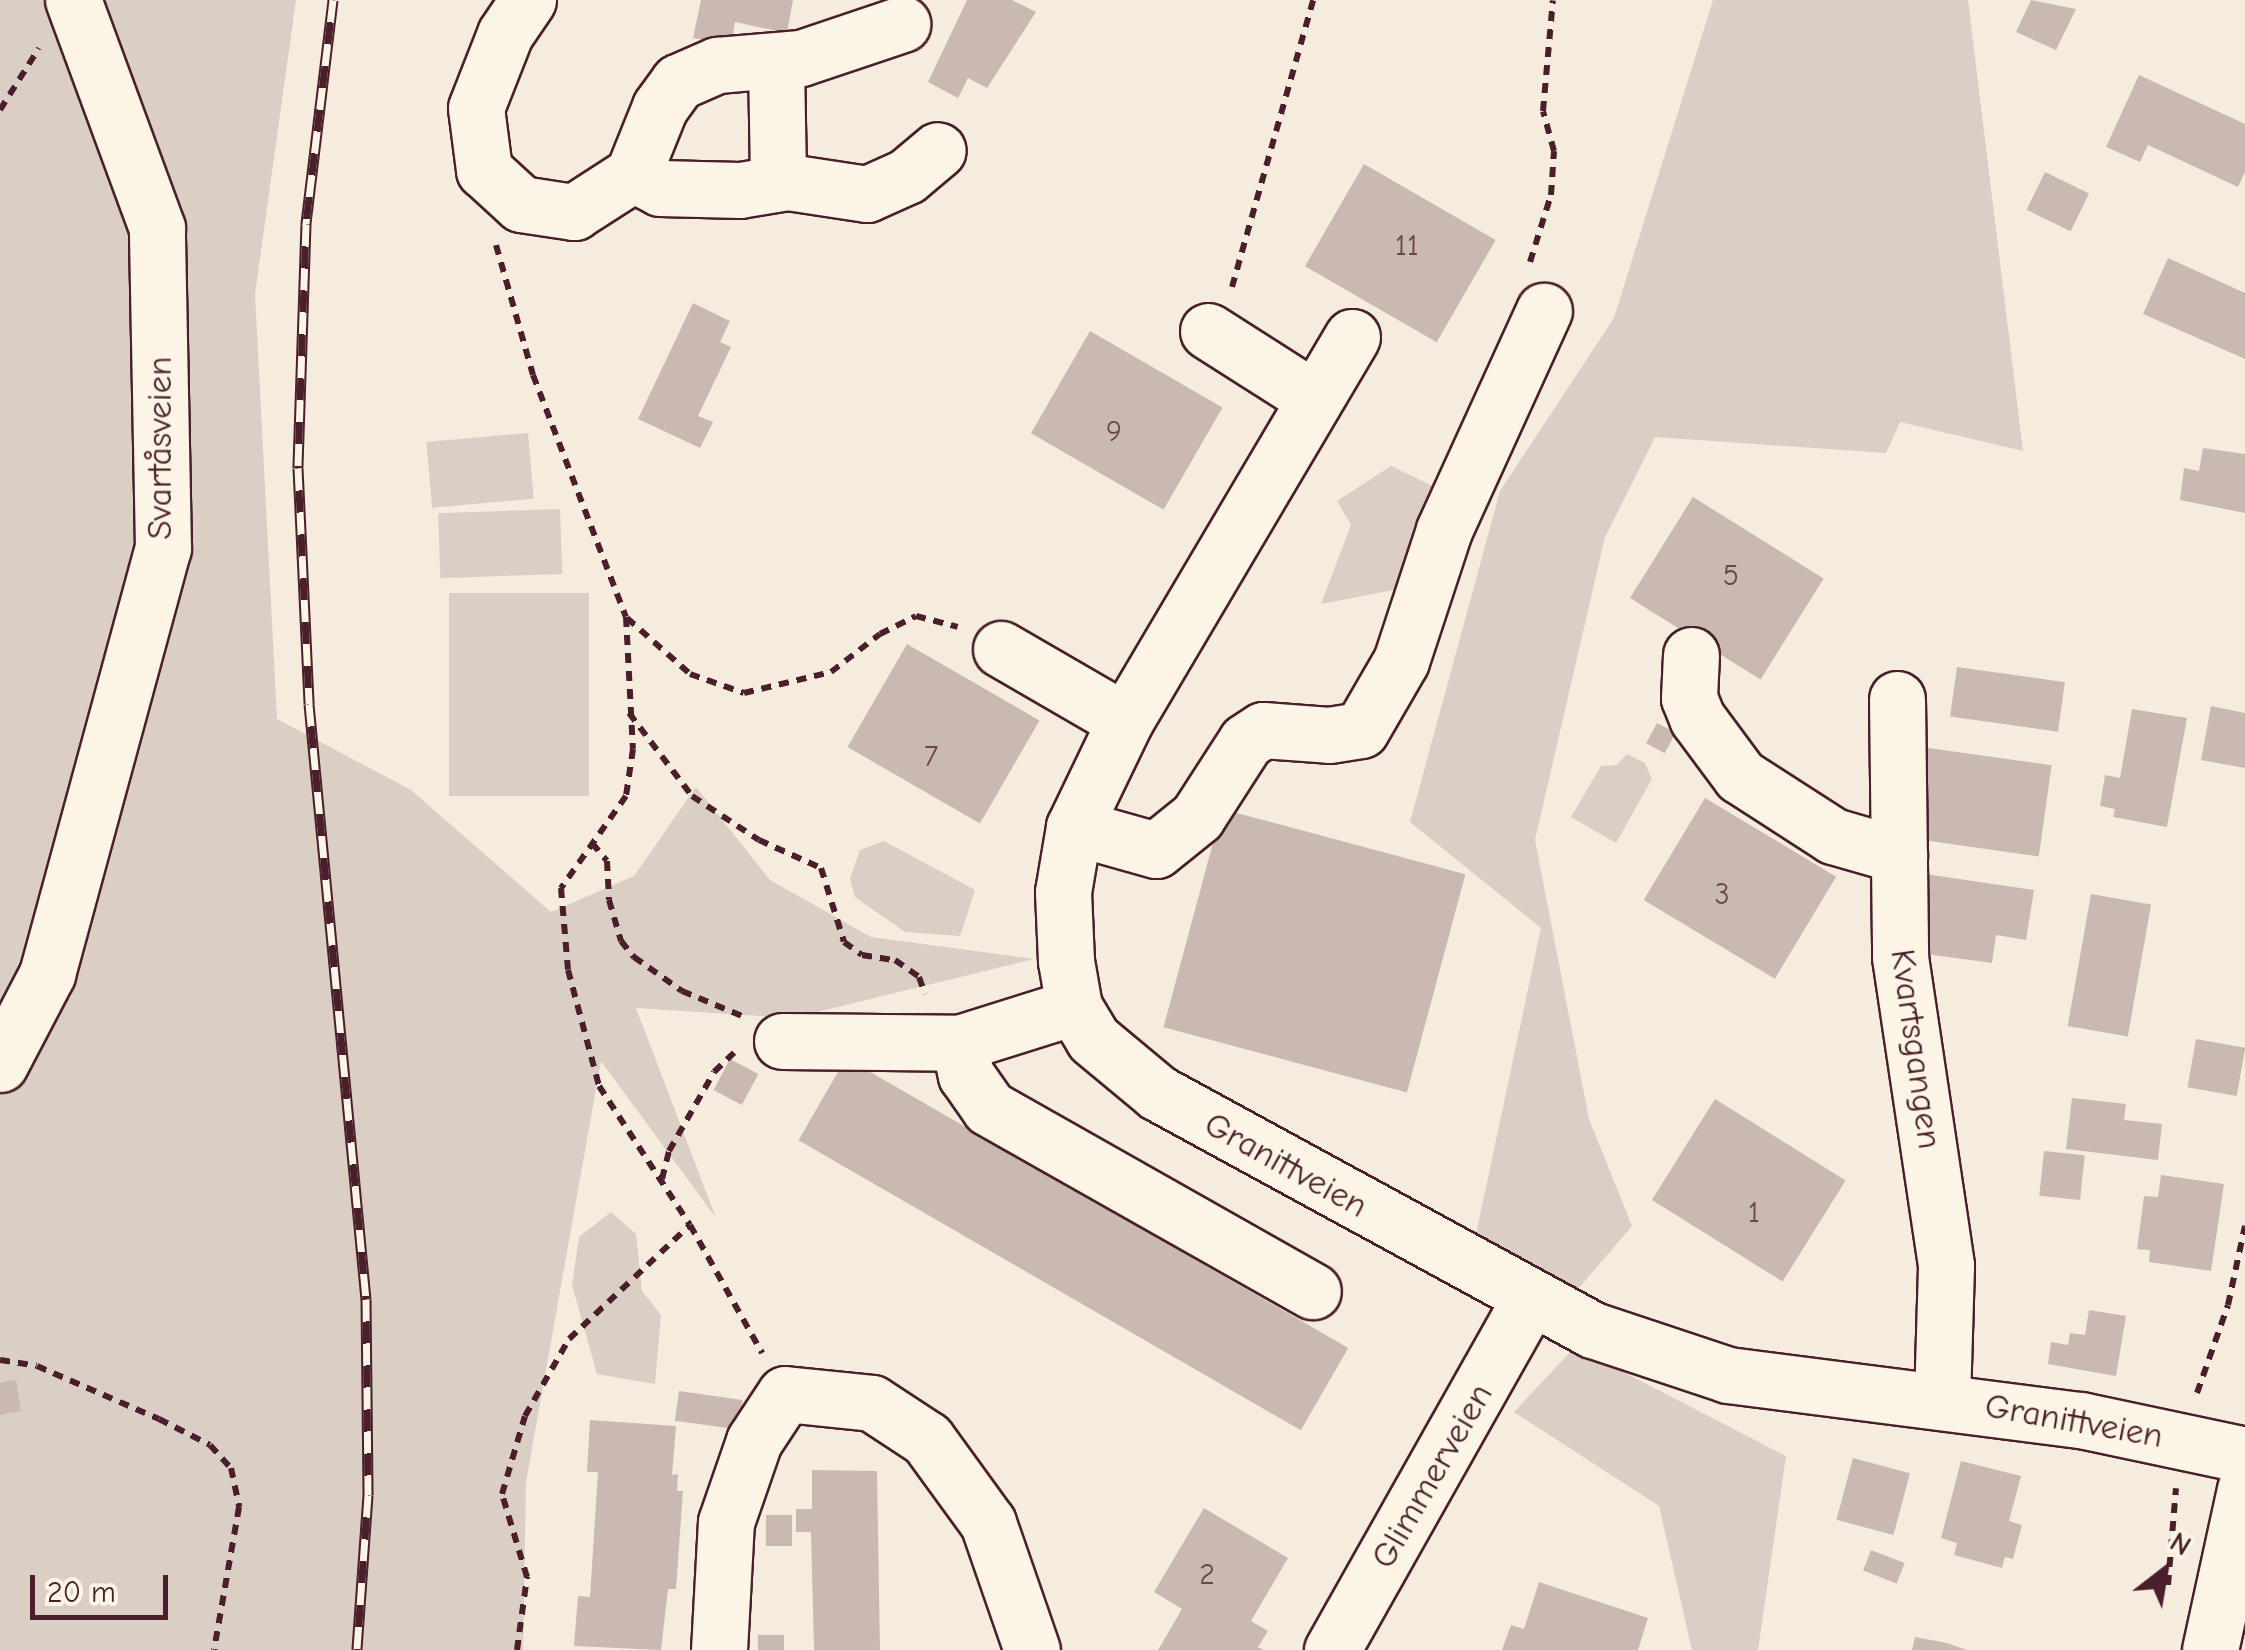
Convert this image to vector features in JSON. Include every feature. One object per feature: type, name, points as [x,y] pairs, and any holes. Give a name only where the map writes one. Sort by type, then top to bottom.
[{"type":"street","name":"Svartåsveien","points":[[0,1064],[48,974],[163,548],[158,228],[73,0]]},
{"type":"street","points":[[528,0],[504,34],[476,108],[484,170],[521,204],[574,212],[634,174],[660,107],[678,82],[717,65],[776,63],[902,24]]},
{"type":"street","points":[[776,63],[778,184]]},
{"type":"street","points":[[634,174],[680,190],[778,184],[842,194],[879,191],[938,150]]},
{"type":"street","points":[[1074,827],[1175,856],[1190,825],[1236,754],[1263,730],[1348,734],[1370,718],[1401,661],[1444,530],[1544,312]]},
{"type":"street","points":[[1208,331],[1314,398]]},
{"type":"street","points":[[782,1041],[949,1043],[1074,1007],[1063,892],[1074,827],[1125,721],[1352,337]]},
{"type":"street","points":[[1001,648],[1125,721]]},
{"type":"street","points":[[1690,656],[1689,698],[1697,718],[1740,776],[1832,836],[1900,856]]},
{"type":"street","name":"Kvartsgangen","points":[[1897,698],[1905,1012],[1946,1266],[1942,1399]]},
{"type":"street","name":"Granittveien","points":[[1074,1007],[1119,1066],[1158,1094],[1530,1301],[1593,1330],[1728,1375],[1942,1399],[2081,1420],[2245,1455]]},
{"type":"street","points":[[949,1043],[989,1108],[1314,1291]]},
{"type":"street","name":"Glimmerveien","points":[[1332,1650],[1530,1301]]},
{"type":"street","points":[[719,1650],[726,1522],[754,1441],[785,1394],[872,1404],[927,1439],[988,1524],[1032,1650]]},
{"type":"street","points":[[2210,1650],[2245,1489]]},
{"type":"path","points":[[1208,331],[1237,278],[1313,0]]},
{"type":"path","points":[[1544,312],[1530,261],[1551,195],[1554,150],[1543,111],[1553,0]]},
{"type":"path","points":[[484,170],[499,263],[533,374],[626,617],[628,712],[633,749],[626,796],[561,888],[568,970],[599,1086],[690,1225],[785,1394]]},
{"type":"path","points":[[626,617],[690,674],[744,692],[831,672],[880,634],[916,616],[951,623],[1001,648]]},
{"type":"path","points":[[628,712],[692,796],[759,840],[821,868],[844,942],[862,955],[894,960],[919,978],[949,1043]]},
{"type":"path","points":[[592,843],[607,861],[609,900],[621,941],[634,957],[682,991],[770,1022],[782,1041],[745,1043],[714,1072],[669,1151],[661,1180]]},
{"type":"path","points":[[517,1650],[527,1576],[502,1494],[524,1416],[569,1339],[690,1225]]},
{"type":"path","points":[[2192,1408],[2228,1305],[2245,1226]]},
{"type":"path","points":[[0,1360],[37,1366],[159,1419],[210,1446],[231,1468],[239,1507],[214,1650]]},
{"type":"path","points":[[2167,1591],[2178,1474]]},
{"type":"shaded area","points":[[0,0],[296,0],[255,294],[277,719],[411,790],[551,912],[634,876],[696,787],[770,880],[871,937],[1034,959],[792,1018],[636,1008],[716,1218],[601,1061],[526,1482],[523,1650],[0,1650]]},
{"type":"shaded area","points":[[1713,0],[1968,0],[2023,451],[1900,422],[1886,453],[1655,437],[1605,537],[1535,840],[1589,1119],[1632,1226],[1572,1296],[1475,1239],[1541,928],[1410,822],[1500,491],[1614,318]]},
{"type":"shaded area","points":[[528,433],[534,499],[432,508],[426,442]]},
{"type":"shaded area","points":[[1391,466],[1441,490],[1404,588],[1321,604],[1351,525],[1337,501]]},
{"type":"shaded area","points":[[560,509],[562,574],[440,578],[438,513]]},
{"type":"shaded area","points":[[449,593],[589,593],[589,796],[449,796]]},
{"type":"shaded area","points":[[1627,754],[1645,763],[1652,779],[1616,843],[1571,817],[1601,766],[1617,765]]},
{"type":"shaded area","points":[[884,841],[975,890],[960,936],[905,932],[855,897],[850,879],[860,850]]},
{"type":"shaded area","points":[[611,1212],[636,1234],[642,1291],[661,1315],[655,1384],[597,1374],[572,1285],[579,1237]]},
{"type":"shaded area","points":[[1575,1347],[1786,1456],[1758,1650],[1692,1650],[1659,1506],[1514,1412]]},
{"type":"building","points":[[701,0],[793,0],[787,33],[735,22],[731,45],[693,38]]},
{"type":"building","points":[[967,0],[1012,0],[1036,12],[987,88],[968,78],[958,98],[928,82]]},
{"type":"building","points":[[2031,0],[2076,9],[2056,50],[2016,32]]},
{"type":"building","points":[[2139,75],[2245,124],[2245,172],[2238,187],[2148,145],[2140,162],[2106,147]]},
{"type":"building","points":[[1364,164],[1496,240],[1437,342],[1305,266]]},
{"type":"building","points":[[2045,172],[2089,193],[2071,231],[2027,210]]},
{"type":"building","points":[[2168,258],[2245,293],[2245,359],[2143,314]]},
{"type":"building","points":[[693,303],[730,321],[720,342],[731,347],[698,416],[713,422],[700,448],[638,419]]},
{"type":"building","points":[[1090,331],[1223,408],[1164,510],[1031,433]]},
{"type":"building","points":[[2203,448],[2245,454],[2245,513],[2180,500],[2184,468],[2199,471]]},
{"type":"building","points":[[1693,497],[1824,579],[1761,680],[1630,598]]},
{"type":"building","points":[[907,644],[1040,720],[980,824],[848,747]]},
{"type":"building","points":[[1957,667],[2065,682],[2058,732],[1950,717]]},
{"type":"building","points":[[2211,706],[2245,713],[2245,768],[2201,760]]},
{"type":"building","points":[[2132,709],[2187,718],[2167,827],[2113,817],[2115,809],[2100,806],[2105,775],[2120,778]]},
{"type":"building","points":[[1657,723],[1676,733],[1665,753],[1646,743]]},
{"type":"building","points":[[1914,746],[2052,765],[2039,856],[1901,837]]},
{"type":"building","points":[[1705,798],[1836,877],[1775,979],[1644,900]]},
{"type":"building","points":[[1222,809],[1465,874],[1407,1093],[1164,1027]]},
{"type":"building","points":[[1925,874],[2034,890],[2026,940],[1996,935],[1992,963],[1919,953]]},
{"type":"building","points":[[2091,894],[2151,905],[2128,1037],[2068,1026]]},
{"type":"building","points":[[2196,1039],[2245,1048],[2237,1096],[2187,1087]]},
{"type":"building","points":[[846,1058],[1348,1348],[1301,1430],[798,1140]]},
{"type":"building","points":[[730,1059],[758,1074],[742,1105],[714,1090]]},
{"type":"building","points":[[2072,1098],[2126,1104],[2124,1120],[2162,1124],[2158,1160],[2066,1149]]},
{"type":"building","points":[[1715,1099],[1846,1181],[1783,1282],[1652,1200]]},
{"type":"building","points":[[2044,1151],[2085,1155],[2080,1200],[2039,1196]]},
{"type":"building","points":[[2161,1175],[2224,1184],[2211,1271],[2149,1262],[2150,1250],[2137,1249],[2144,1196],[2158,1197]]},
{"type":"building","points":[[2089,1310],[2126,1316],[2116,1376],[2048,1364],[2051,1342],[2068,1345],[2070,1333],[2085,1335]]},
{"type":"building","points":[[16,1380],[21,1411],[0,1415],[0,1383]]},
{"type":"building","points":[[679,1391],[742,1400],[738,1430],[675,1421]]},
{"type":"building","points":[[590,1420],[676,1426],[672,1475],[678,1474],[677,1491],[683,1491],[676,1589],[668,1589],[661,1650],[574,1646],[578,1596],[590,1597],[598,1472],[587,1472]]},
{"type":"building","points":[[1853,1458],[1910,1473],[1893,1535],[1836,1520]]},
{"type":"building","points":[[1961,1461],[2021,1476],[2009,1521],[2022,1525],[2013,1559],[2005,1557],[2002,1568],[1954,1555],[1957,1543],[1941,1538]]},
{"type":"building","points":[[812,1470],[877,1471],[880,1650],[814,1650],[811,1532],[796,1532],[796,1509],[812,1509]]},
{"type":"building","points":[[1204,1508],[1288,1558],[1251,1621],[1268,1631],[1258,1647],[1264,1650],[1158,1650],[1182,1609],[1154,1592]]},
{"type":"building","points":[[766,1515],[792,1515],[792,1546],[766,1546]]},
{"type":"building","points":[[1871,1550],[1905,1563],[1897,1583],[1863,1571]]},
{"type":"building","points":[[1539,1582],[1648,1618],[1638,1650],[1502,1650],[1511,1625],[1524,1629]]},
{"type":"building","points":[[758,1635],[784,1635],[784,1650],[758,1650]]},
{"type":"building","points":[[1915,1637],[1947,1643],[1967,1650],[1912,1650]]},
{"type":"railway","points":[[333,0],[306,224],[298,468],[309,704],[366,1299],[368,1495],[357,1650]]}]
